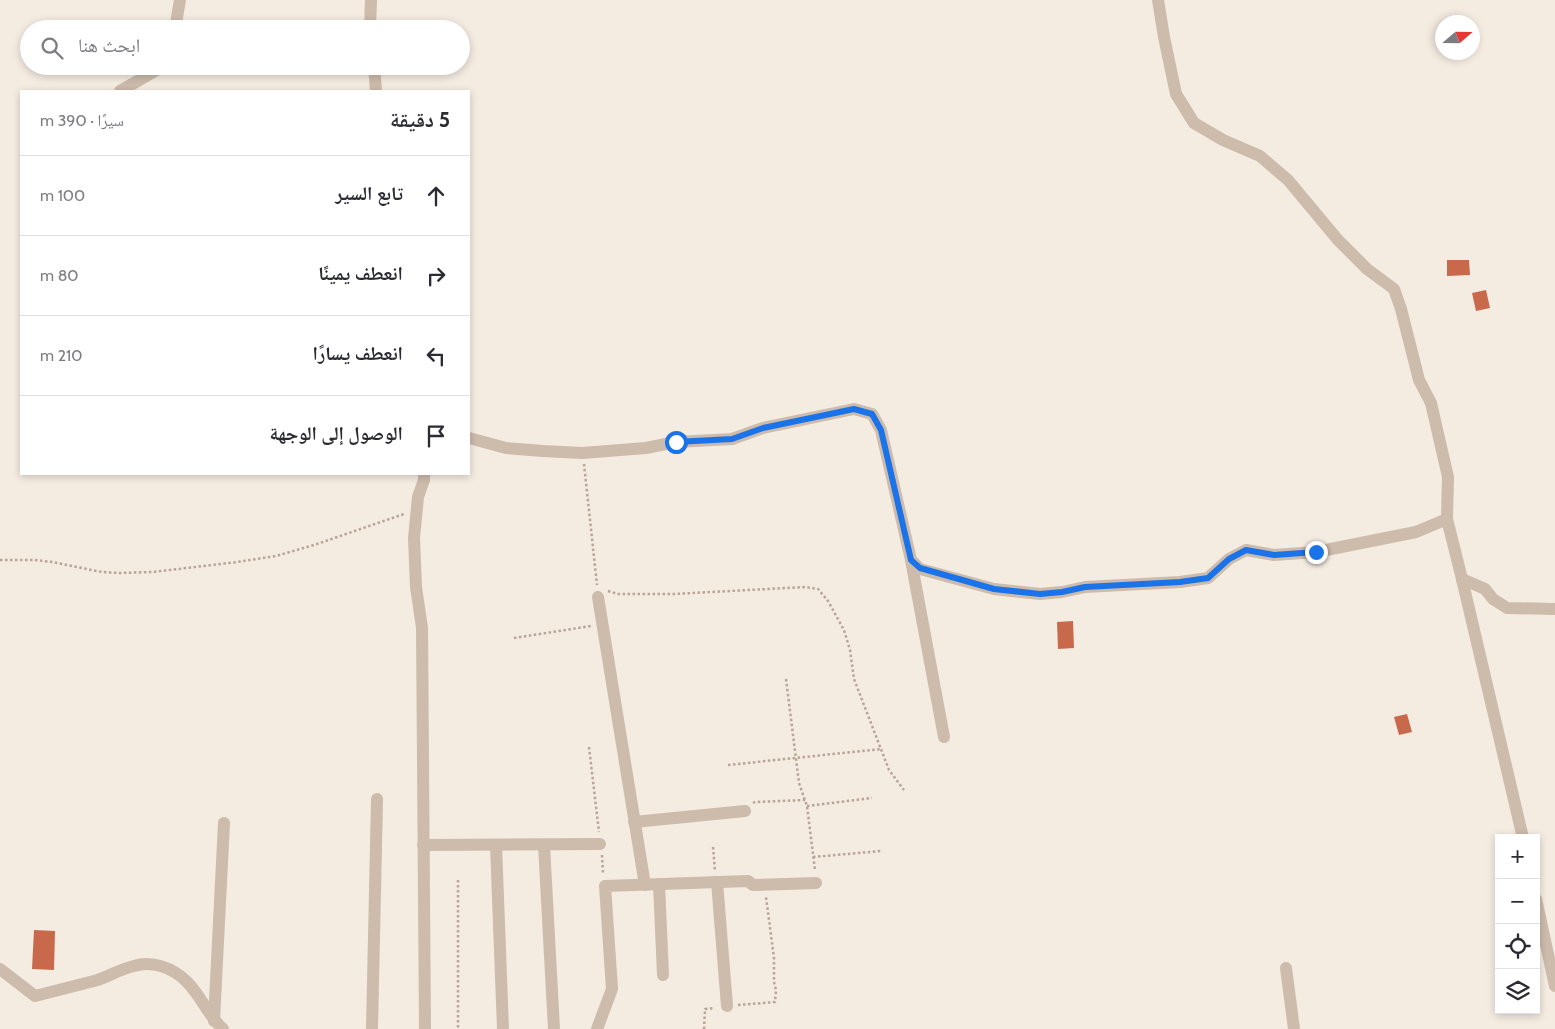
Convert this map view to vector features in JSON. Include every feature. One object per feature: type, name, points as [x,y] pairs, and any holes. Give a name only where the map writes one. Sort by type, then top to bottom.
[{"type":"street","points":[[177,20],[180,0]]},
{"type":"street","points":[[370,20],[371,0]]},
{"type":"street","points":[[1158,0],[1176,94],[1194,123],[1223,140],[1260,156],[1288,180],[1338,240],[1367,269],[1394,289],[1419,380],[1431,403],[1448,478],[1447,519],[1522,834]]},
{"type":"street","points":[[122,90],[148,75]]},
{"type":"street","points":[[375,75],[376,90]]},
{"type":"street","points":[[470,438],[506,448],[543,452],[582,453],[646,448],[676,442],[732,439],[763,428],[854,409],[872,414],[881,430],[911,560],[944,737]]},
{"type":"street","points":[[424,475],[418,497],[414,538],[416,587],[422,628],[425,1029]]},
{"type":"street","points":[[911,560],[920,568],[994,589],[1040,594],[1085,587],[1180,582],[1208,578],[1229,559],[1246,550],[1274,555],[1316,552],[1416,532],[1447,519]]},
{"type":"street","points":[[1462,579],[1485,589],[1493,599],[1507,608],[1555,609]]},
{"type":"street","points":[[601,591],[602,624],[645,885]]},
{"type":"street","points":[[372,1029],[377,799]]},
{"type":"street","points":[[634,822],[745,811]]},
{"type":"street","points":[[219,1025],[224,824]]},
{"type":"street","points":[[544,844],[554,1029]]},
{"type":"street","points":[[423,845],[600,844]]},
{"type":"street","points":[[496,845],[503,1029]]},
{"type":"street","points":[[597,1029],[612,989],[604,886],[717,882],[748,882],[753,885],[816,883]]},
{"type":"street","points":[[717,882],[727,1006]]},
{"type":"street","points":[[659,884],[663,975]]},
{"type":"street","points":[[1540,917],[1555,986]]},
{"type":"street","points":[[0,969],[35,996],[96,981],[135,965],[154,964],[174,970],[187,982],[219,1025]]},
{"type":"street","points":[[1286,968],[1294,1029]]},
{"type":"path","points":[[582,453],[597,583],[601,591]]},
{"type":"path","points":[[0,560],[35,560],[102,572],[136,574],[237,562],[295,551],[417,510]]},
{"type":"path","points":[[597,583],[601,591]]},
{"type":"path","points":[[601,591],[618,594],[674,594],[805,587],[818,589],[828,601],[844,630],[850,650],[854,679],[889,770],[904,790]]},
{"type":"path","points":[[514,638],[602,624]]},
{"type":"path","points":[[786,680],[799,783],[807,806],[816,883]]},
{"type":"path","points":[[589,747],[604,886]]},
{"type":"path","points":[[728,765],[881,749]]},
{"type":"path","points":[[807,806],[872,798]]},
{"type":"path","points":[[745,811],[755,802],[805,800]]},
{"type":"path","points":[[712,847],[717,882]]},
{"type":"path","points":[[813,857],[881,850]]},
{"type":"path","points":[[458,880],[458,1029]]},
{"type":"path","points":[[764,884],[774,958],[775,1002]]},
{"type":"building","points":[[1447,260],[1469,260],[1470,275],[1447,276]]},
{"type":"building","points":[[1486,290],[1490,308],[1476,311],[1472,293]]},
{"type":"building","points":[[1073,621],[1074,648],[1058,649],[1057,622]]},
{"type":"building","points":[[1407,714],[1412,732],[1399,735],[1394,717]]},
{"type":"building","points":[[34,930],[55,931],[54,970],[32,969]]},
{"type":"route","points":[[676,442],[732,439],[763,428],[854,409],[872,414],[881,430],[911,560],[920,568],[994,589],[1040,594],[1085,587],[1180,582],[1208,578],[1229,559],[1246,550],[1274,555],[1316,552]]}]
